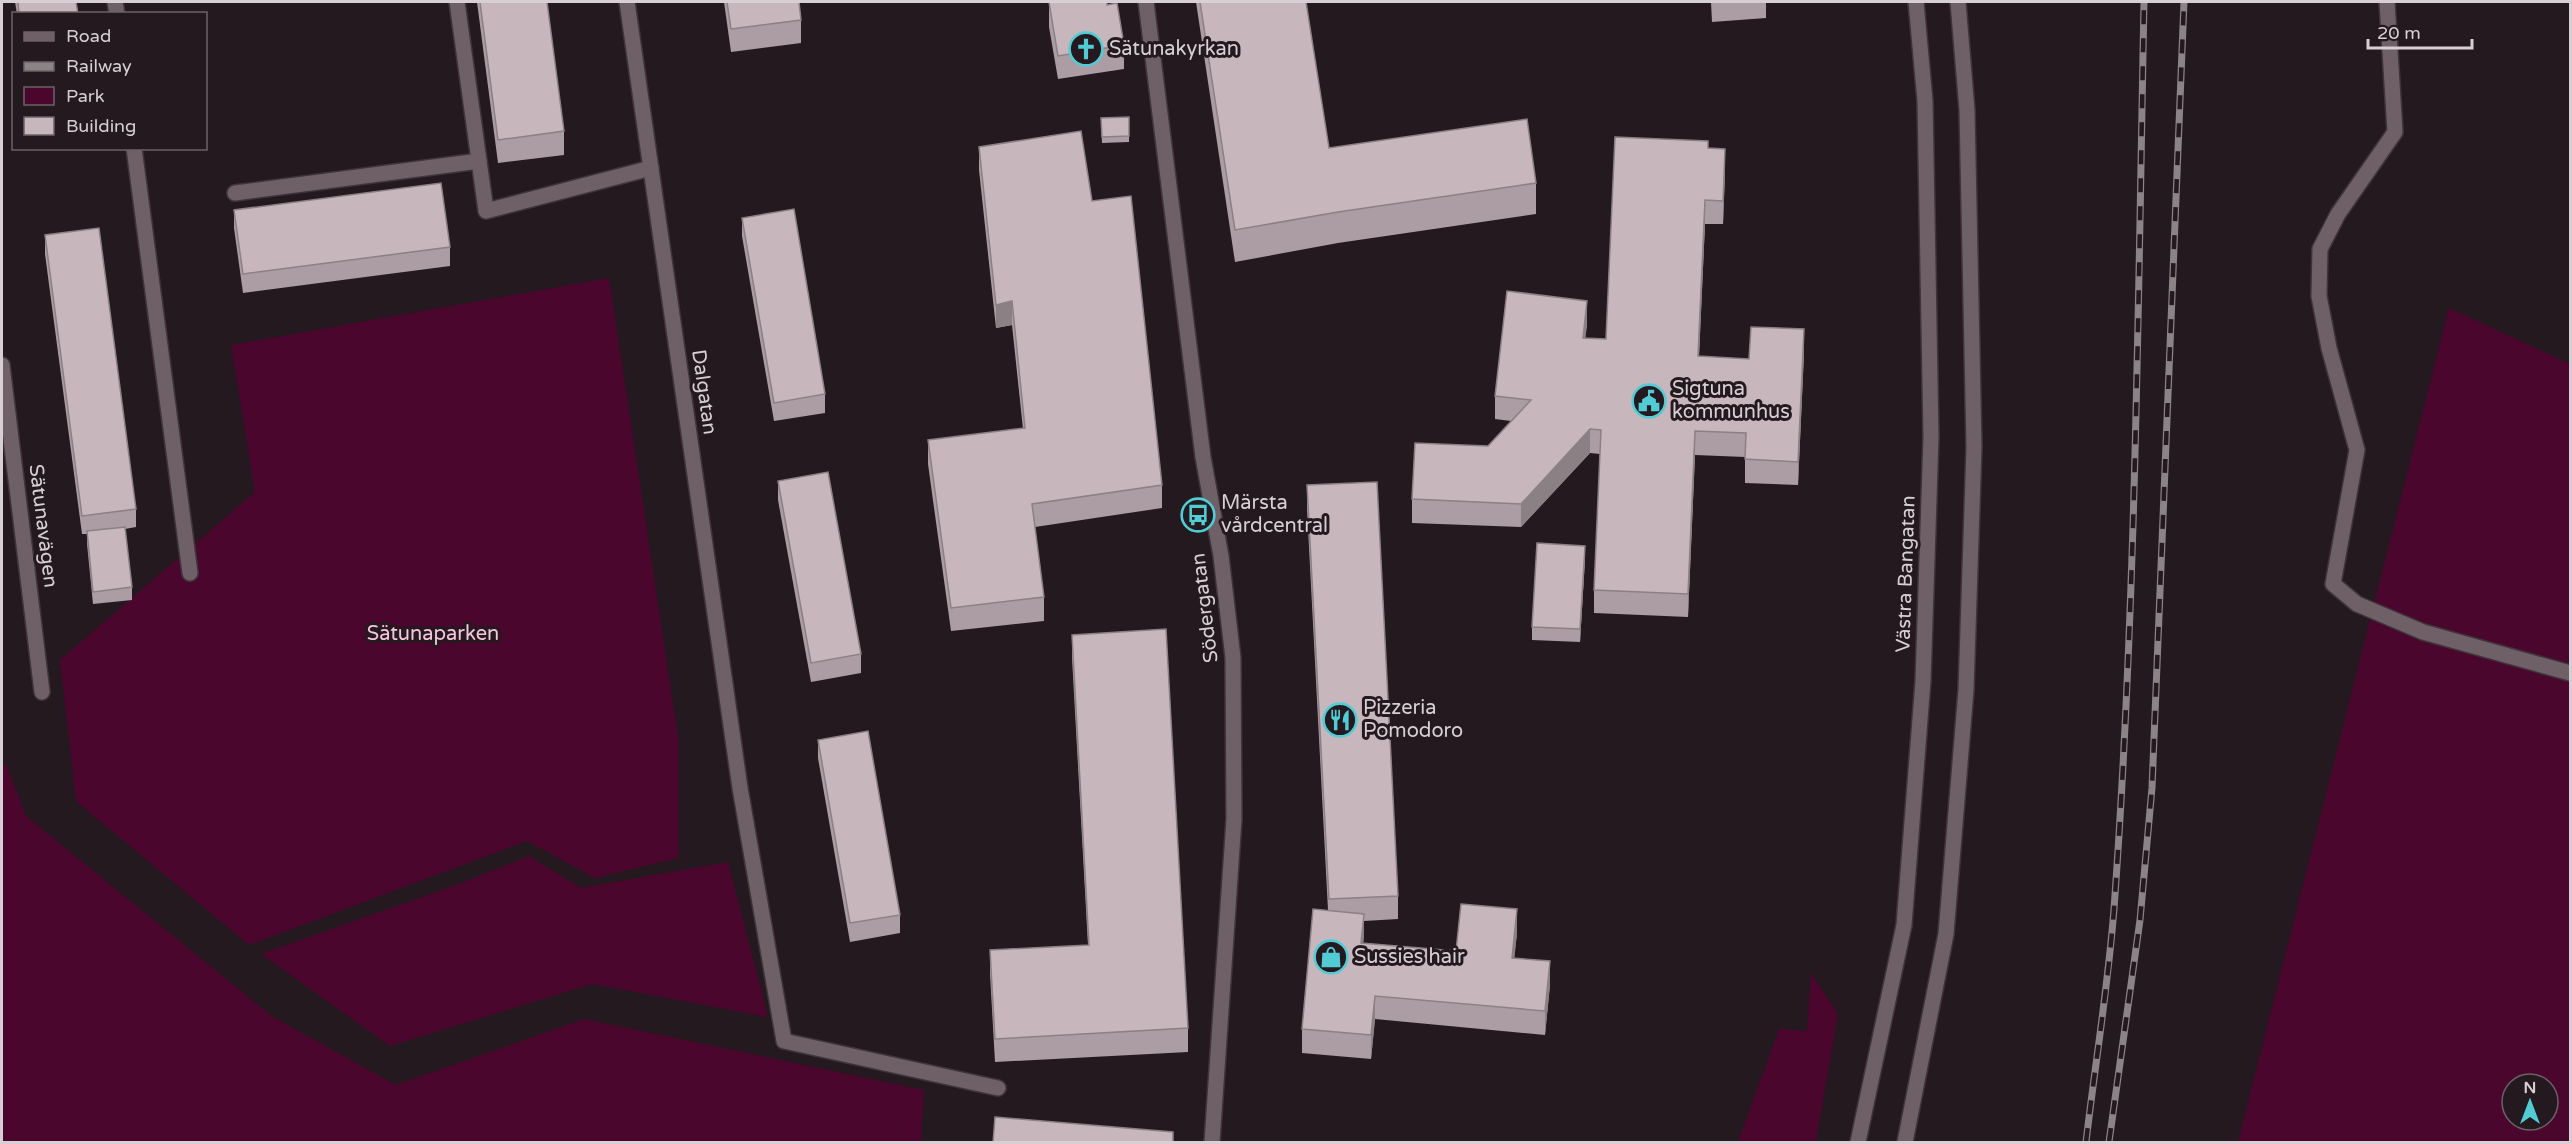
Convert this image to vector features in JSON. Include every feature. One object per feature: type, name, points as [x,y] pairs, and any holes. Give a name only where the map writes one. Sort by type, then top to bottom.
[{"type":"street","points":[[457,2],[486,211],[651,168]]},
{"type":"street","name":"Dalgatan","points":[[627,2],[740,788],[784,1041],[998,1088]]},
{"type":"street","name":"Södergatan","points":[[1146,2],[1203,457],[1221,556],[1233,658],[1234,819],[1212,1143]]},
{"type":"street","name":"Västra Bangatan","points":[[1858,1143],[1904,925],[1923,681],[1931,437],[1925,101],[1916,2]]},
{"type":"street","points":[[1905,1143],[1946,934],[1966,690],[1974,447],[1967,110],[1958,2]]},
{"type":"street","points":[[2387,2],[2395,132],[2338,214],[2320,249],[2319,296],[2329,348],[2357,450],[2333,584],[2357,604],[2423,632],[2571,673]]},
{"type":"street","points":[[134,150],[190,573]]},
{"type":"street","points":[[235,193],[480,161]]},
{"type":"street","name":"Sätunavägen","points":[[2,364],[42,692]]},
{"type":"green space","name":"Sätunaparken","points":[[609,278],[678,737],[678,858],[595,878],[527,841],[249,945],[76,801],[60,660],[255,492],[231,345]]},
{"type":"green space","points":[[2449,308],[2570,364],[2570,1142],[2238,1142]]},
{"type":"green space","points":[[6,764],[26,816],[273,1017],[396,1085],[584,1019],[924,1090],[921,1142],[2,1142],[2,768]]},
{"type":"green space","points":[[529,856],[581,888],[728,862],[768,1017],[592,984],[390,1046],[261,954],[459,884]]},
{"type":"green space","points":[[1811,973],[1838,1014],[1816,1142],[1738,1142],[1779,1029],[1807,1031]]},
{"type":"building","points":[[18,2],[76,2],[78,12],[19,12]]},
{"type":"building","points":[[480,2],[547,2],[564,131],[498,140]]},
{"type":"building","points":[[727,2],[799,2],[801,20],[731,29]]},
{"type":"building","name":"Sätunakyrkan","points":[[1049,2],[1107,2],[1107,5],[1117,3],[1124,45],[1058,56]]},
{"type":"building","points":[[1200,2],[1306,2],[1329,148],[1527,119],[1536,183],[1338,212],[1235,230]]},
{"type":"building","points":[[1129,117],[1129,136],[1102,137],[1101,118]]},
{"type":"building","points":[[1081,131],[1092,201],[1131,196],[1162,485],[1032,504],[1044,597],[951,608],[928,440],[1025,428],[1012,301],[996,305],[979,147]]},
{"type":"building","name":"Sigtuna kommunhus","points":[[1615,137],[1708,141],[1708,148],[1725,149],[1723,201],[1705,200],[1698,356],[1749,359],[1751,327],[1804,329],[1798,462],[1745,459],[1746,433],[1695,431],[1688,594],[1594,590],[1601,430],[1590,429],[1521,504],[1412,499],[1415,443],[1488,446],[1531,400],[1495,396],[1507,291],[1587,301],[1583,338],[1606,339]]},
{"type":"building","points":[[441,183],[450,247],[243,274],[234,210]]},
{"type":"building","points":[[794,209],[825,394],[774,403],[742,218]]},
{"type":"building","points":[[99,228],[136,509],[82,516],[45,235]]},
{"type":"building","points":[[828,472],[861,654],[811,663],[778,481]]},
{"type":"building","points":[[1377,482],[1398,896],[1329,899],[1307,485]]},
{"type":"building","points":[[125,527],[132,587],[93,592],[87,531]]},
{"type":"building","points":[[1537,543],[1585,546],[1580,629],[1532,627]]},
{"type":"building","points":[[1166,629],[1188,1028],[995,1039],[990,950],[1089,945],[1072,635]]},
{"type":"building","points":[[868,731],[900,915],[850,923],[818,740]]},
{"type":"building","points":[[1461,904],[1517,909],[1512,958],[1550,961],[1545,1011],[1375,996],[1371,1035],[1302,1029],[1313,909],[1364,914],[1361,943],[1456,951]]},
{"type":"building","points":[[995,1117],[1173,1132],[1173,1143],[993,1143]]},
{"type":"railway","points":[[2086,1142],[2114,909],[2127,682],[2135,456],[2144,2]]},
{"type":"railway","points":[[2109,1142],[2140,920],[2152,788],[2184,2]]},
{"type":"place","name":"Sätunakyrkan","points":[[1086,49]]},
{"type":"place","name":"Sigtuna kommunhus","points":[[1649,401]]},
{"type":"place","name":"Märsta vårdcentral","points":[[1198,515]]},
{"type":"place","name":"Pizzeria Pomodoro","points":[[1340,720]]},
{"type":"place","name":"Sussies hair","points":[[1331,957]]}]
